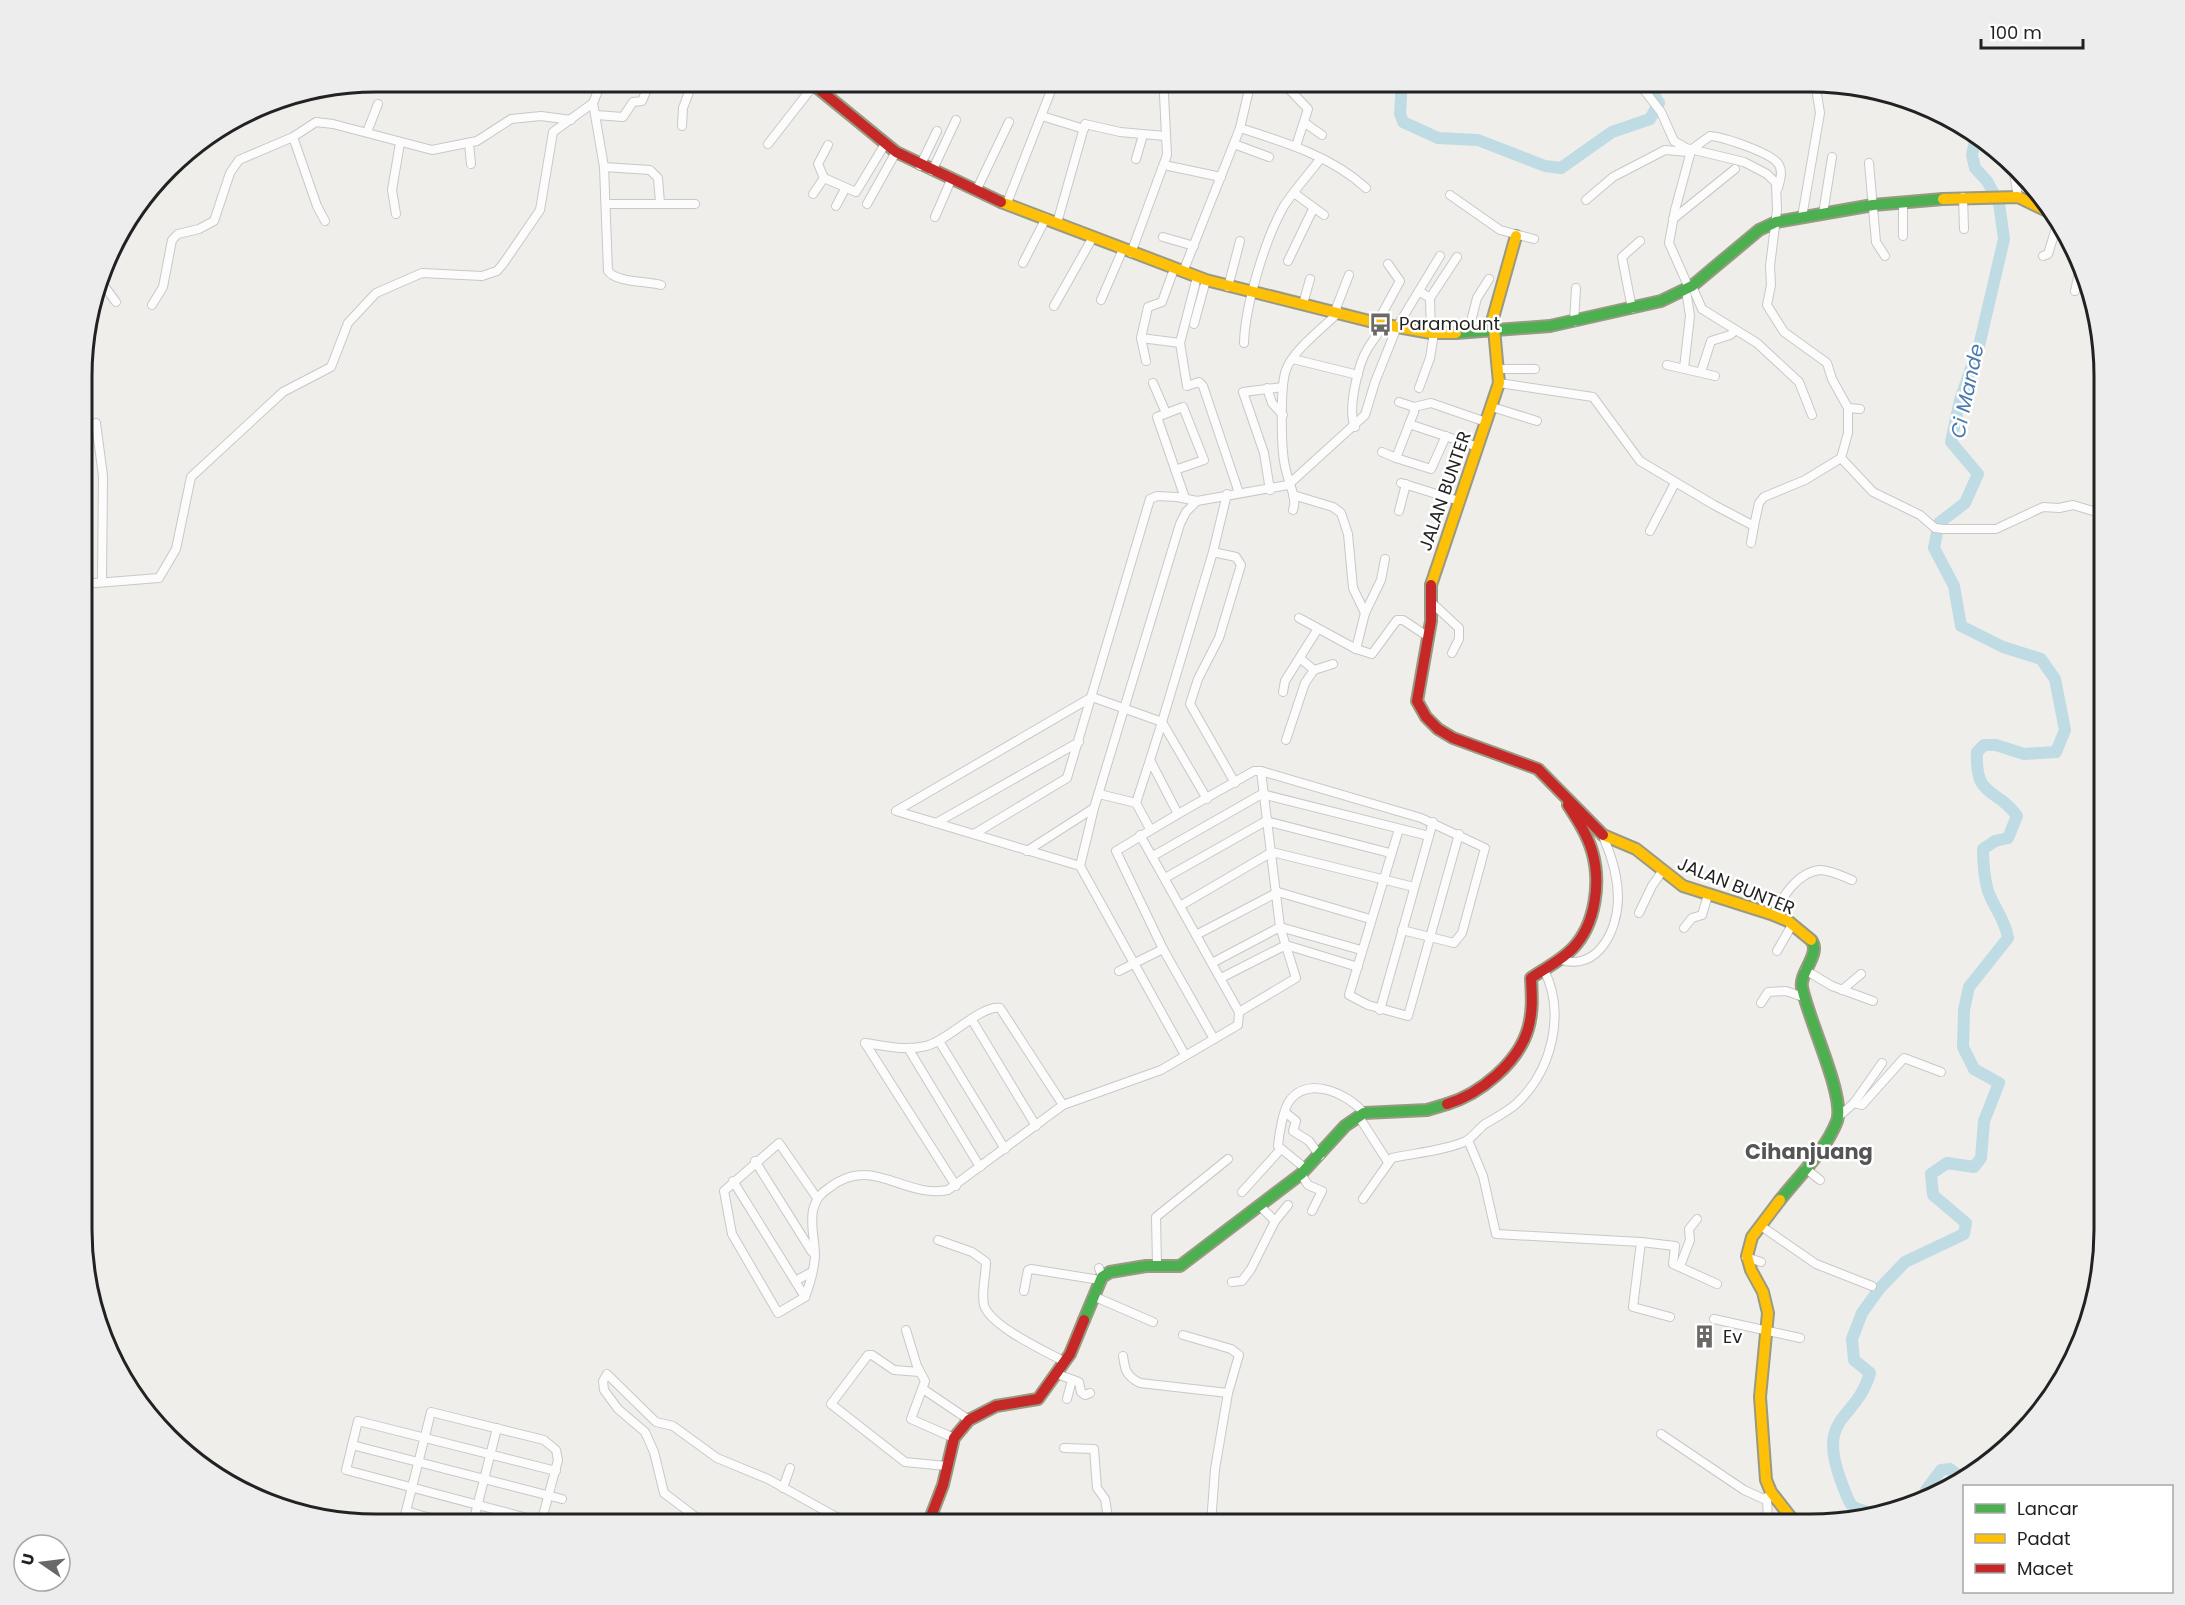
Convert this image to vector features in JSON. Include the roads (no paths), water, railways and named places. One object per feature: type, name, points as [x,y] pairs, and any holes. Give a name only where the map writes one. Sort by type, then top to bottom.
[{"type":"street","points":[[92,583],[159,578],[176,549],[186,488],[191,477],[283,392],[331,367],[348,323],[376,293],[422,273],[482,276],[496,271],[540,210],[552,134],[593,103],[598,92]]},
{"type":"street","points":[[596,115],[623,117],[633,102],[642,101],[646,92]]},
{"type":"street","points":[[682,126],[683,108],[689,92]]},
{"type":"street","points":[[768,144],[805,92]]},
{"type":"street","points":[[822,92],[896,152],[920,166],[1007,204],[1201,279],[1397,327],[1433,333],[1468,333],[1574,322],[1661,301],[1689,288],[1759,230],[1776,222],[1873,205],[1963,197],[2018,197],[2037,206]]},
{"type":"street","points":[[1007,204],[1051,92]]},
{"type":"street","points":[[1146,361],[1141,338],[1148,307],[1162,302],[1194,246],[1200,225],[1240,128],[1248,92]]},
{"type":"street","points":[[1292,92],[1307,105],[1305,123],[1296,146]]},
{"type":"street","points":[[1645,92],[1661,112],[1672,139],[1686,148],[1757,168],[1773,179],[1778,189]]},
{"type":"street","points":[[1802,217],[1820,113],[1817,92]]},
{"type":"street","points":[[1101,300],[1127,251],[1164,165],[1164,95]]},
{"type":"street","points":[[593,103],[604,167],[607,267],[610,275],[662,285]]},
{"type":"street","points":[[367,132],[378,104]]},
{"type":"street","points":[[152,305],[163,287],[172,240],[178,234],[206,226],[214,220],[234,165],[253,152],[293,137],[308,125],[318,121],[367,132],[426,150],[440,150],[469,143],[511,119],[541,116],[571,120]]},
{"type":"street","points":[[1042,116],[1084,129]]},
{"type":"street","points":[[932,171],[956,120]]},
{"type":"street","points":[[976,191],[1009,122]]},
{"type":"street","points":[[1305,123],[1322,135]]},
{"type":"street","points":[[1058,222],[1085,124],[1143,135],[1165,136]]},
{"type":"street","points":[[1240,128],[1296,146],[1344,170],[1365,188]]},
{"type":"street","points":[[920,166],[937,131]]},
{"type":"street","points":[[1136,159],[1143,135]]},
{"type":"street","points":[[1751,543],[1759,503],[1764,496],[1805,480],[1841,458],[1848,433],[1848,408],[1825,359],[1784,332],[1768,309],[1766,298],[1772,285],[1770,266],[1781,177],[1779,164],[1766,154],[1713,136],[1706,136],[1692,150],[1673,219],[1671,250],[1702,309],[1757,343],[1799,382],[1812,416]]},
{"type":"street","points":[[293,137],[325,221]]},
{"type":"street","points":[[396,214],[392,190],[400,143]]},
{"type":"street","points":[[469,143],[471,164]]},
{"type":"street","points":[[828,145],[818,164],[825,178],[856,192],[860,189],[885,144]]},
{"type":"street","points":[[1234,144],[1269,157]]},
{"type":"street","points":[[1586,200],[1613,177],[1665,150],[1692,150]]},
{"type":"street","points":[[867,204],[896,152]]},
{"type":"street","points":[[1823,214],[1832,157]]},
{"type":"street","points":[[1244,344],[1252,292],[1276,222],[1294,193],[1321,158]]},
{"type":"street","points":[[1869,163],[1876,242],[1885,256]]},
{"type":"street","points":[[1164,165],[1221,177]]},
{"type":"street","points":[[604,167],[650,170],[658,178],[660,203]]},
{"type":"street","points":[[1673,219],[1735,169]]},
{"type":"street","points":[[813,195],[825,178]]},
{"type":"street","points":[[935,217],[951,180]]},
{"type":"street","points":[[2015,180],[2018,197]]},
{"type":"street","points":[[836,206],[845,189]]},
{"type":"street","points":[[1294,193],[1324,215]]},
{"type":"street","points":[[1450,195],[1480,218],[1516,236],[1534,239]]},
{"type":"street","points":[[1963,197],[1964,229]]},
{"type":"street","points":[[1903,202],[1903,236]]},
{"type":"street","points":[[606,204],[696,204]]},
{"type":"street","points":[[1288,261],[1313,209]]},
{"type":"street","points":[[1023,263],[1046,218]]},
{"type":"street","points":[[2043,256],[2047,255],[2054,233]]},
{"type":"street","name":"JALAN BUNTER","points":[[1516,236],[1497,299],[1493,330],[1499,369],[1498,383],[1492,407],[1431,585],[1432,603],[1417,701],[1423,714],[1435,726],[1461,743],[1538,769],[1605,839],[1636,849],[1661,873],[1683,886],[1773,915],[1814,943],[1814,950],[1801,985],[1834,1089],[1838,1117]]},
{"type":"street","points":[[1054,306],[1093,237]]},
{"type":"street","points":[[1163,237],[1194,246]]},
{"type":"street","points":[[1228,287],[1240,241]]},
{"type":"street","points":[[1632,309],[1622,257],[1640,241]]},
{"type":"street","points":[[974,834],[1065,781],[1079,742],[1150,499],[1156,496],[1197,501],[1227,494],[1270,490],[1288,485],[1355,427],[1365,415],[1375,382],[1397,327],[1440,256]]},
{"type":"street","points":[[1419,387],[1430,358],[1433,333],[1430,298],[1457,257]]},
{"type":"street","points":[[1355,427],[1352,415],[1358,375],[1368,347],[1400,281],[1388,264]]},
{"type":"street","points":[[1293,510],[1293,495],[1288,485],[1284,460],[1283,387],[1286,369],[1337,312],[1348,275]]},
{"type":"street","points":[[1194,324],[1201,279]]},
{"type":"street","points":[[1201,279],[1180,343],[1187,386],[1199,382],[1203,386],[1239,493]]},
{"type":"street","points":[[1303,304],[1310,279]]},
{"type":"street","points":[[1468,333],[1477,298],[1490,279]]},
{"type":"street","points":[[2075,291],[2077,281]]},
{"type":"street","points":[[106,288],[116,302]]},
{"type":"street","points":[[1574,322],[1576,288]]},
{"type":"street","points":[[1684,368],[1690,316],[1689,288]]},
{"type":"street","points":[[1422,293],[1430,298]]},
{"type":"street","points":[[1701,372],[1711,341],[1735,331]]},
{"type":"street","points":[[1141,338],[1180,343]]},
{"type":"street","points":[[1293,359],[1358,375]]},
{"type":"street","points":[[1667,365],[1715,376]]},
{"type":"street","points":[[1499,369],[1535,369]]},
{"type":"street","points":[[1153,383],[1166,414]]},
{"type":"street","points":[[1498,383],[1593,397],[1631,453],[1652,470],[1754,526]]},
{"type":"street","points":[[1270,490],[1264,453],[1243,392],[1283,387]]},
{"type":"street","points":[[1267,388],[1272,403],[1283,415]]},
{"type":"street","points":[[1399,402],[1414,407],[1434,403],[1486,422]]},
{"type":"street","points":[[1175,470],[1203,460],[1183,407],[1157,417],[1175,470],[1185,498]]},
{"type":"street","points":[[1396,458],[1414,407]]},
{"type":"street","points":[[1492,407],[1537,421]]},
{"type":"street","points":[[1848,408],[1860,409]]},
{"type":"street","points":[[96,423],[103,476],[102,582]]},
{"type":"street","points":[[1408,424],[1478,447]]},
{"type":"street","points":[[1382,452],[1432,468],[1446,436]]},
{"type":"street","points":[[1841,458],[1873,492],[1924,517],[1939,529],[1996,529],[2043,507],[2059,508],[2073,505],[2094,511]]},
{"type":"street","points":[[1399,512],[1404,483],[1459,501]]},
{"type":"street","points":[[1650,531],[1675,483]]},
{"type":"street","points":[[1150,829],[1136,802],[1213,552],[1227,494]]},
{"type":"street","points":[[1293,495],[1333,507],[1341,513],[1348,534],[1353,588],[1365,613]]},
{"type":"street","points":[[1185,1055],[1080,866],[1094,808],[1180,524],[1186,512],[1197,501]]},
{"type":"street","points":[[1213,552],[1236,557],[1241,565],[1219,638],[1198,679],[1190,704],[1235,783]]},
{"type":"street","points":[[1356,650],[1365,613],[1379,585],[1384,559]]},
{"type":"street","points":[[1432,603],[1459,628],[1459,639],[1452,653]]},
{"type":"street","points":[[1299,618],[1356,650],[1375,653],[1395,623],[1400,620],[1427,636]]},
{"type":"street","points":[[1283,692],[1285,681],[1301,659],[1317,630]]},
{"type":"street","points":[[1301,659],[1314,670]]},
{"type":"street","points":[[1286,740],[1305,683],[1314,670],[1333,664]]},
{"type":"street","points":[[1080,866],[896,811],[1092,697],[1162,722],[1207,798]]},
{"type":"street","points":[[936,823],[1079,742]]},
{"type":"street","points":[[1149,760],[1178,814]]},
{"type":"street","points":[[1214,1039],[1163,949],[1116,851],[1150,829],[1254,771],[1261,771],[1433,822],[1485,848],[1486,853],[1459,938],[1450,944],[1402,930]]},
{"type":"street","points":[[1239,1012],[1296,978],[1280,927],[1278,892],[1266,821],[1261,771]]},
{"type":"street","points":[[1099,794],[1136,802]]},
{"type":"street","points":[[1153,856],[1263,794],[1429,836]]},
{"type":"street","points":[[1024,1291],[1028,1270],[1032,1269],[1101,1275],[1157,1265],[1170,1268],[1180,1266],[1303,1172],[1345,1126],[1361,1115],[1427,1110],[1453,1102],[1483,1086],[1510,1060],[1527,1032],[1532,1011],[1531,980],[1561,960],[1575,946],[1588,925],[1594,884],[1592,849],[1563,794]]},
{"type":"street","points":[[1027,851],[1094,808]]},
{"type":"street","points":[[1165,878],[1266,821],[1390,853]]},
{"type":"street","points":[[1380,1010],[1433,822]]},
{"type":"street","points":[[1399,829],[1370,918],[1349,995],[1380,1010],[1408,1016],[1459,834]]},
{"type":"street","points":[[817,1198],[779,1143],[724,1191],[732,1234],[778,1313],[805,1297],[815,1256],[811,1224],[817,1198],[839,1180],[874,1174],[912,1189],[937,1192],[956,1186],[1063,1104],[1161,1070],[1238,1025],[1239,1012],[1140,835]]},
{"type":"street","points":[[1561,960],[1573,963],[1586,961],[1597,953],[1610,935],[1618,898],[1613,865],[1605,839]]},
{"type":"street","points":[[1180,906],[1272,852],[1414,887]]},
{"type":"street","points":[[1773,915],[1786,891],[1812,872],[1824,871],[1852,880]]},
{"type":"street","points":[[1639,913],[1661,873]]},
{"type":"street","points":[[1196,935],[1278,892],[1370,918]]},
{"type":"street","points":[[1684,928],[1692,918],[1702,915],[1708,895]]},
{"type":"street","points":[[1777,951],[1792,926]]},
{"type":"street","points":[[1212,963],[1280,927],[1361,950]]},
{"type":"street","points":[[1221,978],[1286,945],[1358,967]]},
{"type":"street","points":[[1119,971],[1163,949]]},
{"type":"street","points":[[1363,1199],[1392,1158],[1468,1140],[1476,1130],[1516,1104],[1545,1062],[1554,1031],[1555,1006],[1552,986],[1544,970]]},
{"type":"street","points":[[1805,970],[1842,990],[1873,1001]]},
{"type":"street","points":[[1842,990],[1862,974]]},
{"type":"street","points":[[1761,1003],[1768,992],[1786,991],[1803,997]]},
{"type":"street","points":[[956,1186],[865,1043],[908,1048],[939,1041],[995,1007],[1000,1008],[1063,1104]]},
{"type":"street","points":[[972,1020],[1036,1126]]},
{"type":"street","points":[[939,1041],[1005,1149]]},
{"type":"street","points":[[908,1048],[980,1167]]},
{"type":"street","points":[[1854,1103],[1862,1105],[1904,1058],[1941,1072]]},
{"type":"street","points":[[1768,1514],[1760,1398],[1767,1332],[1766,1301],[1746,1257],[1748,1245],[1832,1130],[1838,1117],[1854,1103],[1882,1062]]},
{"type":"street","points":[[1312,1211],[1322,1191],[1308,1185],[1303,1172],[1280,1149],[1278,1142],[1289,1102],[1302,1091],[1312,1087],[1351,1101],[1388,1162]]},
{"type":"street","points":[[1286,1113],[1296,1121],[1293,1131],[1309,1141],[1320,1156]]},
{"type":"street","points":[[1468,1140],[1483,1176],[1497,1236],[1560,1239],[1577,1237],[1675,1246],[1672,1262],[1717,1284]]},
{"type":"street","points":[[1242,1192],[1280,1149]]},
{"type":"street","points":[[1157,1265],[1156,1217],[1228,1159]]},
{"type":"street","points":[[756,1161],[815,1256]]},
{"type":"street","points":[[1805,1168],[1820,1180]]},
{"type":"street","points":[[733,1181],[805,1297]]},
{"type":"street","points":[[1259,1205],[1275,1221]]},
{"type":"street","points":[[1232,1282],[1242,1281],[1251,1269],[1275,1221],[1288,1205]]},
{"type":"street","points":[[1680,1266],[1690,1240],[1689,1229],[1697,1219]]},
{"type":"street","points":[[1761,1226],[1816,1264],[1872,1286]]},
{"type":"street","points":[[938,1240],[972,1252],[986,1262],[983,1302],[987,1311],[1007,1329],[1065,1362]]},
{"type":"street","points":[[1641,1242],[1634,1307],[1670,1317]]},
{"type":"street","points":[[1746,1257],[1761,1262]]},
{"type":"street","points":[[795,1281],[812,1272]]},
{"type":"street","points":[[932,1514],[954,1438],[969,1420],[996,1406],[1035,1401],[1065,1362],[1101,1275]]},
{"type":"street","points":[[1093,1296],[1153,1322]]},
{"type":"street","points":[[1714,1319],[1800,1338]]},
{"type":"street","points":[[906,1330],[925,1381],[911,1419],[954,1438]]},
{"type":"street","points":[[1184,1335],[1238,1354],[1228,1393],[1215,1469],[1212,1514]]},
{"type":"street","points":[[920,1372],[894,1370],[870,1354],[831,1404],[905,1462],[946,1466]]},
{"type":"street","points":[[1123,1356],[1129,1378],[1140,1383],[1228,1393]]},
{"type":"street","points":[[692,1514],[664,1493],[654,1452],[645,1432],[618,1409],[604,1390],[603,1381],[607,1374],[656,1422],[673,1425],[717,1458],[768,1479],[831,1514]]},
{"type":"street","points":[[1057,1374],[1079,1382],[1081,1392],[1085,1395],[1090,1393]]},
{"type":"street","points":[[1067,1400],[1072,1380]]},
{"type":"street","points":[[922,1389],[969,1420]]},
{"type":"street","points":[[405,1514],[432,1412],[544,1440],[553,1446],[558,1460],[545,1514]]},
{"type":"street","points":[[512,1514],[346,1470],[358,1420],[556,1471]]},
{"type":"street","points":[[475,1514],[497,1428]]},
{"type":"street","points":[[1661,1434],[1744,1490],[1767,1496],[1789,1514]]},
{"type":"street","points":[[352,1445],[562,1500]]},
{"type":"street","points":[[1064,1448],[1094,1449],[1097,1488],[1105,1499],[1107,1514]]},
{"type":"street","points":[[783,1488],[790,1468]]},
{"type":"street","points":[[406,1511],[416,1514]]},
{"type":"waterway","name":"Ci Mande","points":[[1401,92],[1400,114],[1403,122],[1438,138],[1478,140],[1545,166],[1561,168],[1612,132],[1650,119],[1659,103],[1652,92]]},
{"type":"waterway","name":"Ci Mande","points":[[1859,1509],[1850,1503],[1841,1481],[1834,1459],[1833,1443],[1835,1430],[1864,1389],[1870,1373],[1854,1360],[1852,1339],[1862,1313],[1880,1288],[1905,1262],[1964,1234],[1966,1223],[1933,1195],[1931,1174],[1947,1163],[1974,1167],[1981,1158],[1984,1121],[1999,1083],[1974,1069],[1963,1047],[1964,1010],[1969,987],[2008,938],[1988,891],[1983,849],[1995,841],[2008,838],[2017,816],[1983,785],[1979,778],[1977,752],[1984,745],[1996,745],[2024,754],[2056,752],[2065,730],[2055,679],[2041,659],[2003,647],[1961,626],[1954,586],[1934,548],[1939,523],[1965,503],[1978,474],[1951,442],[1960,400],[1979,346],[2004,239],[1999,203],[1987,181],[1975,168],[1972,155],[1974,144]]},
{"type":"waterway","name":"Ci Mande","points":[[1928,1487],[1941,1470],[1950,1469],[1955,1473]]},
{"type":"place","name":"Paramount","points":[[1381,324]]},
{"type":"place","name":"Ev","points":[[1705,1337]]},
{"type":"district","name":"Cihanjuang","points":[[1809,1152]]}]
